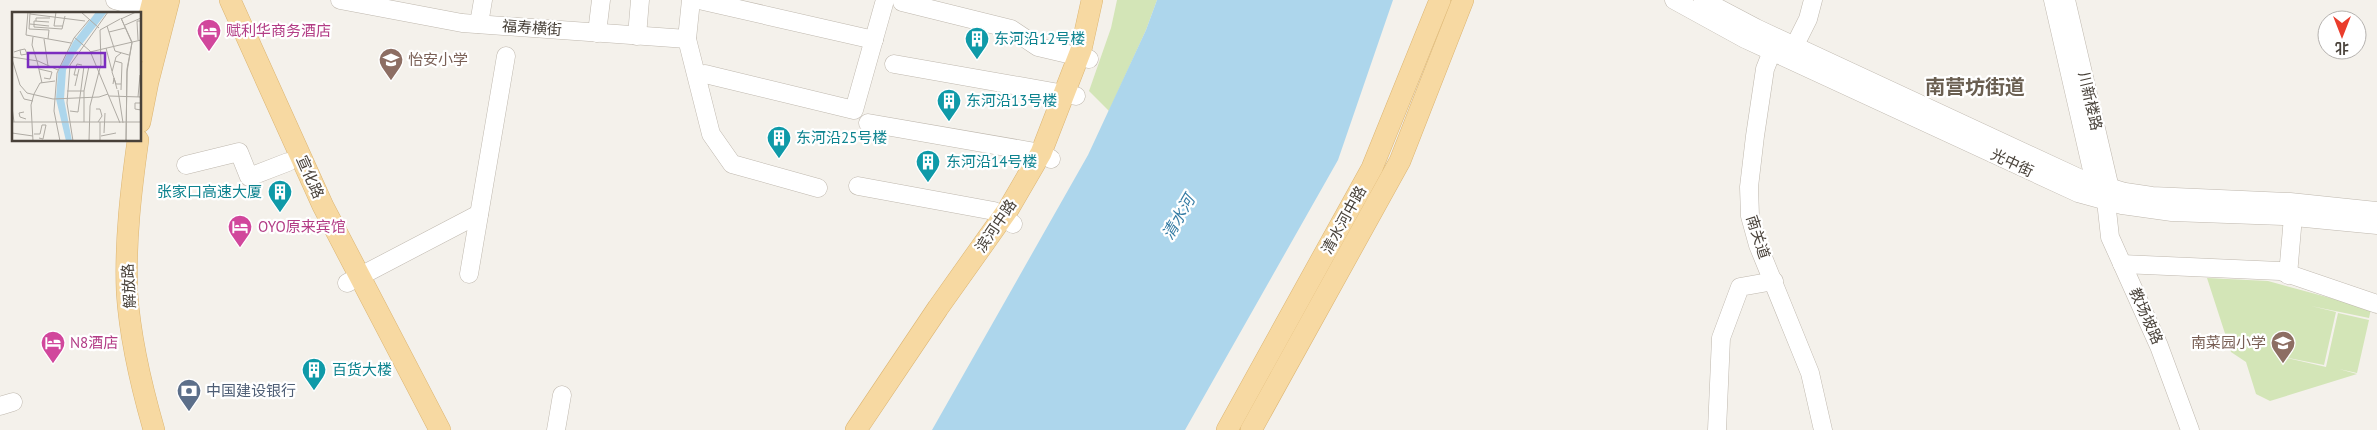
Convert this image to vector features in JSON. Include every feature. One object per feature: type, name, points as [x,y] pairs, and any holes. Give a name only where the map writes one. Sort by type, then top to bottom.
[{"type":"main road","name":"滨河中路","points":[[1084,57],[1092,0]]},
{"type":"main road","name":"滨河中路","points":[[871,430],[1008,221],[1046,156],[1071,95],[1104,0]]},
{"type":"main road","name":"清水河中路","points":[[1227,430],[1372,168],[1440,0]]},
{"type":"main road","name":"清水河中路","points":[[1251,430],[1400,161],[1463,0]]},
{"type":"main road","name":"宣化路","points":[[220,1],[288,162],[303,180]]},
{"type":"main road","name":"宣化路","points":[[220,1],[303,180],[309,211],[353,280],[440,430]]},
{"type":"main road","points":[[141,49],[163,4]]},
{"type":"main road","points":[[141,117],[163,4]]},
{"type":"main road","name":"解放路","points":[[124,141],[114,242],[115,288],[127,378],[138,430]]},
{"type":"main road","name":"解放路","points":[[138,141],[127,238],[128,293],[140,383],[154,430]]},
{"type":"main road","name":"滨河中路","points":[[856,430],[938,308],[1008,221]]},
{"type":"main road","name":"宣化路","points":[[353,280],[425,430]]},
{"type":"street","points":[[121,12],[116,0],[163,4]]},
{"type":"street","name":"福寿横街","points":[[340,0],[462,23],[687,39]]},
{"type":"street","points":[[478,24],[483,0]]},
{"type":"street","points":[[597,33],[601,0]]},
{"type":"street","points":[[636,36],[640,0]]},
{"type":"street","points":[[691,0],[687,39],[711,134],[732,164],[818,188]]},
{"type":"street","points":[[699,0],[874,40]]},
{"type":"street","name":"光中街","points":[[1674,0],[2079,178],[2104,195],[2172,212],[2294,209],[2377,211]]},
{"type":"street","name":"光中街","points":[[1703,0],[1774,45]]},
{"type":"street","points":[[1791,52],[1812,8],[1813,0]]},
{"type":"street","name":"川新楼路","points":[[2052,0],[2104,195]]},
{"type":"street","name":"川新楼路","points":[[2066,0],[2104,195]]},
{"type":"street","points":[[705,74],[854,110],[874,40],[895,1],[1011,29],[1038,46],[1084,57]]},
{"type":"street","name":"南关道","points":[[1774,45],[1765,70],[1748,187],[1750,216],[1758,245],[1810,373],[1823,430]]},
{"type":"street","points":[[469,274],[506,56]]},
{"type":"street","points":[[894,64],[1071,95]]},
{"type":"street","points":[[868,123],[1046,156]]},
{"type":"street","points":[[186,165],[239,152],[249,177],[288,162]]},
{"type":"street","points":[[858,186],[994,211],[1008,221]]},
{"type":"street","name":"教场坡路","points":[[2104,195],[2110,237],[2159,346],[2190,430]]},
{"type":"street","points":[[2288,274],[2294,209]]},
{"type":"street","name":"光中街","points":[[2294,209],[2377,225]]},
{"type":"street","points":[[353,280],[479,214]]},
{"type":"street","points":[[2122,264],[2280,272],[2377,304]]},
{"type":"street","points":[[1717,430],[1721,338],[1732,311],[1735,296],[1740,287],[1774,281]]},
{"type":"street","points":[[556,430],[562,396]]},
{"type":"green space","points":[[1117,0],[1157,0],[1146,30],[1109,111],[1089,91],[1111,28]]},
{"type":"green space","points":[[2207,278],[2268,281],[2371,309],[2369,318],[2311,306],[2336,312],[2324,365],[2283,357],[2326,367],[2338,313],[2369,320],[2357,373],[2339,369],[2357,374],[2270,401],[2256,394],[2246,362],[2231,352]]},
{"type":"water","name":"清水河","points":[[1157,0],[1393,0],[1338,160],[1185,430],[932,430],[1088,155],[1146,30]]},
{"type":"place","name":"赋利华商务酒店","points":[[209,52]]},
{"type":"place","name":"东河沿12号楼","points":[[977,60]]},
{"type":"place","name":"怡安小学","points":[[391,81]]},
{"type":"place","name":"东河沿13号楼","points":[[949,122]]},
{"type":"place","name":"东河沿25号楼","points":[[779,159]]},
{"type":"place","name":"东河沿14号楼","points":[[928,183]]},
{"type":"place","name":"张家口高速大厦","points":[[280,213]]},
{"type":"place","name":"OYO原来宾馆","points":[[240,248]]},
{"type":"place","name":"N8酒店","points":[[53,364]]},
{"type":"place","name":"南菜园小学","points":[[2283,364]]},
{"type":"place","name":"百货大楼","points":[[314,391]]},
{"type":"place","name":"中国建设银行","points":[[189,412]]},
{"type":"district","name":"南营坊街道","points":[[1975,87]]}]
